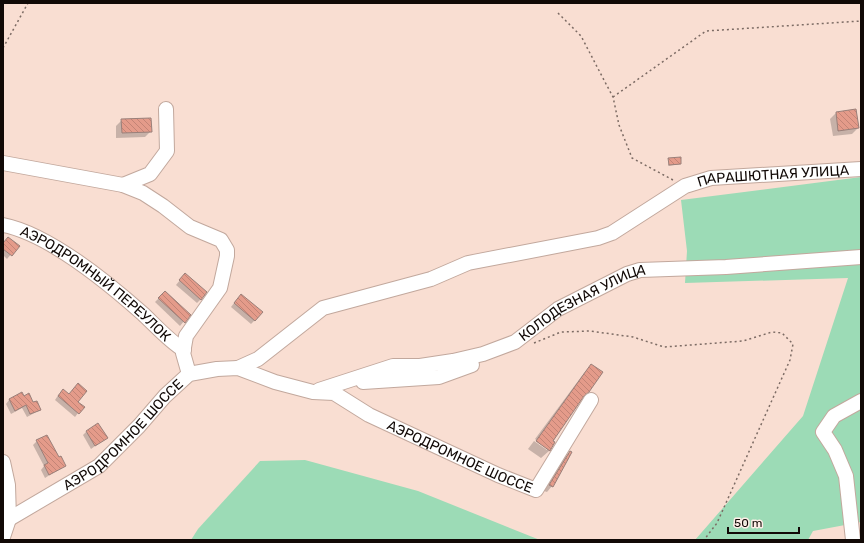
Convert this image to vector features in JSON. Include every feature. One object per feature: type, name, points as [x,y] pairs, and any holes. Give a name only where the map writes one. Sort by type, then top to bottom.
[{"type":"street","points":[[123,185],[150,174],[167,151],[166,109]]},
{"type":"street","points":[[3,163],[123,185],[143,193],[164,206],[190,227],[221,240],[227,250],[220,288],[186,336],[184,350],[189,374]]},
{"type":"street","name":"ПАРАШЮТНАЯ УЛИЦА","points":[[238,368],[258,359],[323,308],[431,279],[468,263],[598,238],[612,233],[685,186],[710,178],[861,169]]},
{"type":"street","name":"АЭРОДРОМНЫЙ ПЕРЕУЛОК","points":[[3,225],[13,227],[46,242],[93,273],[184,350]]},
{"type":"street","name":"КОЛОДЕЗНАЯ УЛИЦА","points":[[314,392],[393,366],[420,366],[453,362],[483,354],[515,342],[558,309],[626,274],[640,270],[726,267],[861,257]]},
{"type":"street","name":"КОЛОДЕЗНАЯ УЛИЦА","points":[[524,347],[551,323],[582,304],[640,278],[861,266]]},
{"type":"street","points":[[334,394],[357,383],[439,377],[524,347]]},
{"type":"street","name":"АЭРОДРОМНОЕ ШОССЕ","points":[[9,519],[99,466],[140,426],[165,396],[189,374],[218,368],[238,368],[275,382],[314,392],[334,394],[369,416],[498,475],[536,490],[590,400]]},
{"type":"street","points":[[854,540],[846,476],[835,450],[823,432],[834,416],[861,401]]},
{"type":"street","points":[[3,462],[8,485],[9,519],[3,537]]},
{"type":"path","points":[[3,48],[28,3]]},
{"type":"path","points":[[558,13],[581,36],[613,97],[619,126],[632,158],[685,186]]},
{"type":"path","points":[[613,97],[706,31],[861,21]]},
{"type":"path","points":[[524,347],[560,332],[590,331],[633,337],[664,347],[742,341],[772,332],[782,333],[793,344],[790,360],[717,523],[704,540]]},
{"type":"green space","points":[[861,177],[861,522],[813,531],[808,540],[695,540],[803,416],[848,278],[685,283],[687,251],[681,200]]},
{"type":"green space","points":[[305,460],[418,491],[540,540],[191,540],[198,529],[260,461]]},
{"type":"building","points":[[856,109],[859,128],[838,131],[836,112]]},
{"type":"building","points":[[151,118],[152,132],[122,133],[121,119]]},
{"type":"building","points":[[681,157],[681,164],[669,165],[668,158]]},
{"type":"building","points":[[8,237],[20,246],[12,256],[3,249],[3,243]]},
{"type":"building","points":[[185,273],[207,292],[201,300],[179,280]]},
{"type":"building","points":[[165,291],[191,315],[185,323],[158,298]]},
{"type":"building","points":[[241,294],[263,312],[255,321],[234,303]]},
{"type":"building","points":[[591,364],[603,372],[589,392],[584,396],[553,441],[555,442],[550,451],[536,441]]},
{"type":"building","points":[[78,383],[87,391],[78,402],[85,407],[79,414],[58,396],[63,389],[69,394]]},
{"type":"building","points":[[22,392],[24,396],[29,393],[33,402],[37,401],[41,410],[30,414],[26,405],[15,411],[9,399]]},
{"type":"building","points":[[98,423],[108,438],[95,446],[86,431]]},
{"type":"building","points":[[47,435],[59,457],[61,456],[66,466],[49,475],[44,465],[48,463],[36,440]]},
{"type":"building","points":[[570,451],[572,452],[553,487],[549,485]]}]
